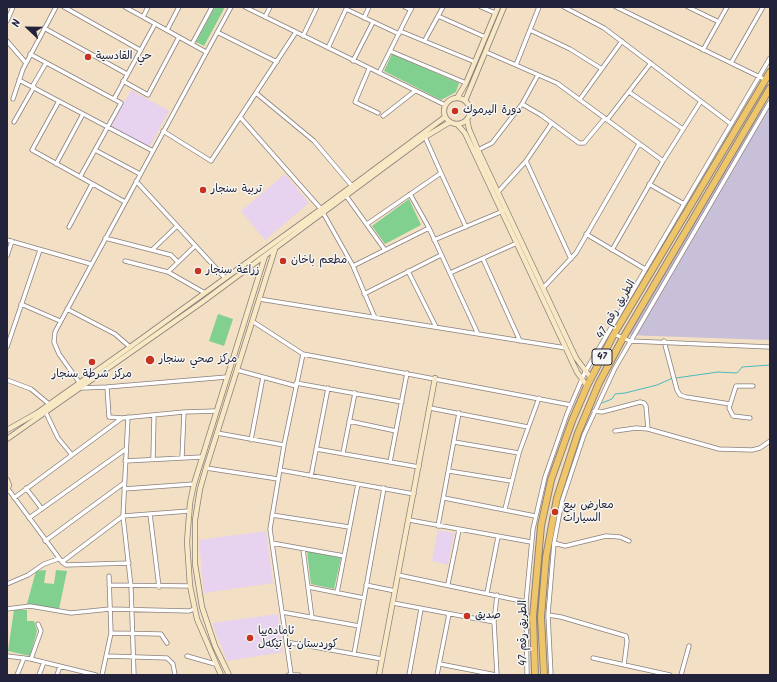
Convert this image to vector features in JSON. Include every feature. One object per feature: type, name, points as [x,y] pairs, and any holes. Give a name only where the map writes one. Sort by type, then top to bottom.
[{"type":"highway","name":"الطريق رقم 47","points":[[534,675],[533,617],[535,573],[546,502],[570,415],[587,386],[628,304],[770,72]]},
{"type":"highway","name":"الطريق رقم 47","points":[[544,675],[541,617],[546,557],[552,517],[562,478],[581,434],[599,383],[622,338],[770,88]]},
{"type":"highway","points":[[749,107],[756,111]]},
{"type":"highway","points":[[705,197],[711,202]]},
{"type":"highway","points":[[528,572],[535,573]]},
{"type":"highway","points":[[533,617],[541,617]]},
{"type":"street","points":[[7,21],[13,7]]},
{"type":"street","points":[[12,99],[30,54],[56,7]]},
{"type":"street","points":[[64,7],[140,50]]},
{"type":"street","points":[[125,7],[206,52]]},
{"type":"street","points":[[143,17],[148,7]]},
{"type":"street","points":[[167,30],[179,7]]},
{"type":"street","points":[[192,44],[212,7]]},
{"type":"street","points":[[79,382],[59,354],[54,342],[55,332],[231,7]]},
{"type":"street","points":[[245,7],[379,74],[445,105]]},
{"type":"street","points":[[265,17],[270,7]]},
{"type":"street","points":[[303,36],[317,8],[311,7]]},
{"type":"street","points":[[364,18],[369,7]]},
{"type":"street","points":[[379,74],[411,8],[405,7]]},
{"type":"street","points":[[425,40],[443,7]]},
{"type":"street","points":[[481,7],[495,13]]},
{"type":"street","points":[[498,7],[466,82],[457,98],[449,101],[445,105],[445,117],[450,122],[457,124],[465,133],[566,348],[587,386]]},
{"type":"street","points":[[464,101],[504,7]]},
{"type":"street","points":[[516,65],[539,7]]},
{"type":"street","points":[[564,7],[591,19],[652,63],[731,124]]},
{"type":"street","points":[[616,7],[766,80]]},
{"type":"street","points":[[688,7],[719,22]]},
{"type":"street","points":[[703,50],[727,7]]},
{"type":"street","points":[[731,63],[762,7]]},
{"type":"street","points":[[328,48],[347,8],[373,22],[425,40],[475,62]]},
{"type":"street","points":[[438,16],[485,37]]},
{"type":"street","points":[[353,61],[373,22]]},
{"type":"street","points":[[114,99],[123,80],[155,24]]},
{"type":"street","points":[[44,28],[127,74]]},
{"type":"street","points":[[530,30],[570,49],[602,69]]},
{"type":"street","points":[[217,32],[277,62]]},
{"type":"street","points":[[163,131],[211,161],[296,32]]},
{"type":"street","points":[[123,80],[148,95],[180,37]]},
{"type":"street","points":[[7,41],[26,63]]},
{"type":"street","points":[[580,99],[622,41]]},
{"type":"street","points":[[390,51],[466,82]]},
{"type":"street","points":[[486,52],[557,83],[663,161]]},
{"type":"street","points":[[30,54],[121,102],[80,177]]},
{"type":"street","points":[[527,675],[526,602],[531,542],[535,516],[548,464],[570,415],[571,405],[582,379],[628,304],[645,269],[770,58]]},
{"type":"street","points":[[14,122],[46,63]]},
{"type":"street","points":[[522,104],[582,143],[606,119],[652,63]]},
{"type":"street","points":[[369,69],[355,102],[378,113]]},
{"type":"street","points":[[478,150],[492,143],[522,104],[538,75]]},
{"type":"street","points":[[19,80],[153,151]]},
{"type":"street","points":[[384,116],[415,91]]},
{"type":"street","points":[[629,92],[683,129]]},
{"type":"street","points":[[256,93],[314,141],[352,186]]},
{"type":"street","points":[[457,98],[464,101],[470,112],[467,119],[469,129],[478,150],[576,358],[591,378]]},
{"type":"street","points":[[59,101],[32,150],[125,202]]},
{"type":"street","points":[[612,250],[649,184],[701,101]]},
{"type":"street","points":[[551,675],[548,615],[554,543],[564,494],[581,434],[630,341],[711,202],[769,107],[770,102]]},
{"type":"street","points":[[56,164],[83,114]]},
{"type":"street","points":[[240,117],[322,211],[353,266],[375,318]]},
{"type":"street","points":[[7,430],[49,404],[225,278],[264,253],[275,249],[352,186],[445,117]]},
{"type":"street","points":[[457,124],[467,119]]},
{"type":"street","points":[[7,439],[81,388],[322,211],[346,197],[425,137],[450,122]]},
{"type":"street","points":[[498,192],[526,161],[552,123]]},
{"type":"street","points":[[425,137],[466,227]]},
{"type":"street","points":[[543,288],[571,259],[639,144]]},
{"type":"street","points":[[95,150],[140,174]]},
{"type":"street","points":[[526,161],[571,259]]},
{"type":"street","points":[[367,224],[441,173]]},
{"type":"street","points":[[136,181],[225,278]]},
{"type":"street","points":[[69,227],[92,184]]},
{"type":"street","points":[[649,184],[684,204]]},
{"type":"street","points":[[410,194],[429,228],[478,334]]},
{"type":"street","points":[[346,197],[385,250]]},
{"type":"street","points":[[434,240],[507,210]]},
{"type":"street","points":[[152,250],[177,226]]},
{"type":"street","points":[[353,266],[429,228]]},
{"type":"street","points":[[586,234],[645,269]]},
{"type":"street","points":[[105,238],[170,255],[178,262]]},
{"type":"street","points":[[7,240],[91,264]]},
{"type":"street","points":[[7,256],[12,241]]},
{"type":"street","points":[[450,273],[517,243]]},
{"type":"street","points":[[168,272],[195,246]]},
{"type":"street","points":[[229,675],[216,646],[202,607],[197,586],[194,541],[200,489],[275,249]]},
{"type":"street","points":[[7,347],[20,304],[40,250]]},
{"type":"street","points":[[221,675],[215,664],[194,609],[190,586],[187,542],[189,511],[194,484],[260,273],[264,253]]},
{"type":"street","points":[[364,294],[441,254]]},
{"type":"street","points":[[483,259],[520,341]]},
{"type":"street","points":[[125,261],[168,272],[205,293]]},
{"type":"street","points":[[408,271],[436,328]]},
{"type":"street","points":[[260,273],[266,275]]},
{"type":"street","points":[[259,299],[566,348]]},
{"type":"street","points":[[20,304],[60,321]]},
{"type":"street","points":[[67,309],[115,334],[130,347]]},
{"type":"street","points":[[252,320],[303,354],[571,405]]},
{"type":"street","points":[[7,329],[12,330]]},
{"type":"street","points":[[614,334],[630,341],[664,341],[770,347]]},
{"type":"street","points":[[664,341],[677,390],[680,395],[686,398],[730,404]]},
{"type":"street","points":[[299,675],[289,674],[270,529],[284,445],[303,354]]},
{"type":"street","points":[[237,370],[296,385],[328,388],[402,402]]},
{"type":"street","points":[[390,462],[407,374]]},
{"type":"street","points":[[81,388],[227,377]]},
{"type":"street","points":[[251,440],[263,377]]},
{"type":"street","points":[[379,675],[435,378]]},
{"type":"street","points":[[7,380],[31,389],[49,404]]},
{"type":"street","points":[[750,418],[733,416],[729,411],[736,386],[753,386]]},
{"type":"street","points":[[107,387],[109,417],[122,418],[184,412],[216,411]]},
{"type":"street","points":[[311,476],[328,388]]},
{"type":"street","points":[[343,453],[355,393]]},
{"type":"street","points":[[505,509],[519,453],[539,398]]},
{"type":"street","points":[[594,411],[602,412],[640,402],[644,403],[647,410],[648,429]]},
{"type":"street","points":[[430,408],[528,427]]},
{"type":"street","points":[[182,457],[184,412]]},
{"type":"street","points":[[46,413],[58,438],[72,455]]},
{"type":"street","points":[[438,526],[459,413]]},
{"type":"street","points":[[153,459],[154,415]]},
{"type":"street","points":[[128,417],[123,516],[131,587],[134,675]]},
{"type":"street","points":[[14,498],[122,418]]},
{"type":"street","points":[[349,421],[396,431]]},
{"type":"street","points":[[616,431],[636,428],[648,429],[719,449],[752,450],[760,448],[770,441]]},
{"type":"street","points":[[217,433],[284,445]]},
{"type":"street","points":[[454,442],[519,453]]},
{"type":"street","points":[[29,518],[126,449]]},
{"type":"street","points":[[316,449],[419,467]]},
{"type":"street","points":[[125,461],[202,457]]},
{"type":"street","points":[[206,468],[278,479]]},
{"type":"street","points":[[280,470],[414,494]]},
{"type":"street","points":[[449,471],[511,481]]},
{"type":"street","points":[[7,480],[9,484],[7,490],[58,559],[66,565],[129,563]]},
{"type":"street","points":[[45,541],[124,483]]},
{"type":"street","points":[[124,489],[194,484]]},
{"type":"street","points":[[336,593],[358,484]]},
{"type":"street","points":[[26,488],[42,509]]},
{"type":"street","points":[[354,654],[384,488]]},
{"type":"street","points":[[444,498],[535,516]]},
{"type":"street","points":[[62,562],[123,516],[189,511]]},
{"type":"street","points":[[150,514],[159,587]]},
{"type":"street","points":[[272,515],[349,527]]},
{"type":"street","points":[[408,520],[531,542]]},
{"type":"street","points":[[448,584],[459,530]]},
{"type":"street","points":[[554,543],[568,545],[606,536],[620,537],[629,541]]},
{"type":"street","points":[[487,593],[498,537]]},
{"type":"street","points":[[272,543],[344,556]]},
{"type":"street","points":[[303,549],[312,618]]},
{"type":"street","points":[[7,584],[28,575],[44,564],[58,559]]},
{"type":"street","points":[[398,575],[448,584],[526,602]]},
{"type":"street","points":[[102,675],[111,633],[109,576]]},
{"type":"street","points":[[109,586],[190,586]]},
{"type":"street","points":[[366,586],[395,591]]},
{"type":"street","points":[[308,587],[364,598]]},
{"type":"street","points":[[440,664],[497,675],[494,622],[497,595]]},
{"type":"street","points":[[393,603],[494,622]]},
{"type":"street","points":[[7,609],[30,606],[71,613],[110,609],[189,611],[202,607]]},
{"type":"street","points":[[409,675],[421,608]]},
{"type":"street","points":[[282,612],[359,626]]},
{"type":"street","points":[[437,675],[449,614]]},
{"type":"street","points":[[548,615],[567,618],[626,636],[627,641],[624,665]]},
{"type":"street","points":[[31,659],[41,631],[38,624]]},
{"type":"street","points":[[111,633],[161,634],[167,644]]},
{"type":"street","points":[[286,642],[382,660]]},
{"type":"street","points":[[681,675],[689,646]]},
{"type":"street","points":[[7,656],[31,659],[96,675]]},
{"type":"street","points":[[107,656],[167,658],[173,664],[175,675]]},
{"type":"street","points":[[187,656],[215,664]]},
{"type":"street","points":[[17,675],[24,658]]},
{"type":"street","points":[[593,658],[670,675]]},
{"type":"street","points":[[39,675],[44,662]]},
{"type":"street","points":[[57,675],[60,666]]},
{"type":"shaded area","points":[[131,90],[169,111],[149,148],[111,127]]},
{"type":"shaded area","points":[[757,109],[770,109],[770,340],[625,335]]},
{"type":"shaded area","points":[[285,174],[309,203],[265,240],[241,211]]},
{"type":"shaded area","points":[[438,530],[454,533],[448,565],[432,561]]},
{"type":"shaded area","points":[[266,531],[273,583],[204,593],[199,540]]},
{"type":"shaded area","name":"ئامادەییا کوردستان یا تێکەل","points":[[278,614],[283,652],[227,661],[212,623]]},
{"type":"green space","points":[[215,7],[225,7],[204,46],[196,42]]},
{"type":"green space","points":[[392,54],[459,83],[456,92],[441,100],[384,71]]},
{"type":"green space","points":[[409,199],[421,225],[385,244],[372,226]]},
{"type":"green space","points":[[218,314],[233,319],[224,346],[209,341]]},
{"type":"green space","points":[[307,551],[341,558],[334,589],[311,584]]},
{"type":"green space","points":[[46,570],[44,583],[54,584],[56,570],[67,571],[59,609],[27,604],[36,571]]},
{"type":"green space","points":[[14,610],[27,610],[27,621],[34,621],[37,631],[30,656],[8,651]]},
{"type":"waterway","points":[[676,378],[718,372],[737,373],[742,367],[770,365]]},
{"type":"waterway","points":[[602,403],[612,399],[615,394],[657,385],[673,378]]},
{"type":"place","name":"حي القادسية","points":[[88,57]]},
{"type":"place","name":"دورة اليرموك","points":[[455,111]]},
{"type":"place","name":"تربية سنجار","points":[[203,190]]},
{"type":"place","name":"مطعم باخان","points":[[283,261]]},
{"type":"place","name":"زراعة سنجار","points":[[198,271]]},
{"type":"place","name":"مركز صحي سنجار","points":[[150,360]]},
{"type":"place","name":"مركز شرطة سنجار","points":[[92,362]]},
{"type":"place","name":"معارض بيع السيارات","points":[[555,512]]},
{"type":"place","name":"صديق","points":[[467,616]]},
{"type":"place","name":"ئامادەییا کوردستان یا تێکەل","points":[[250,638]]}]
